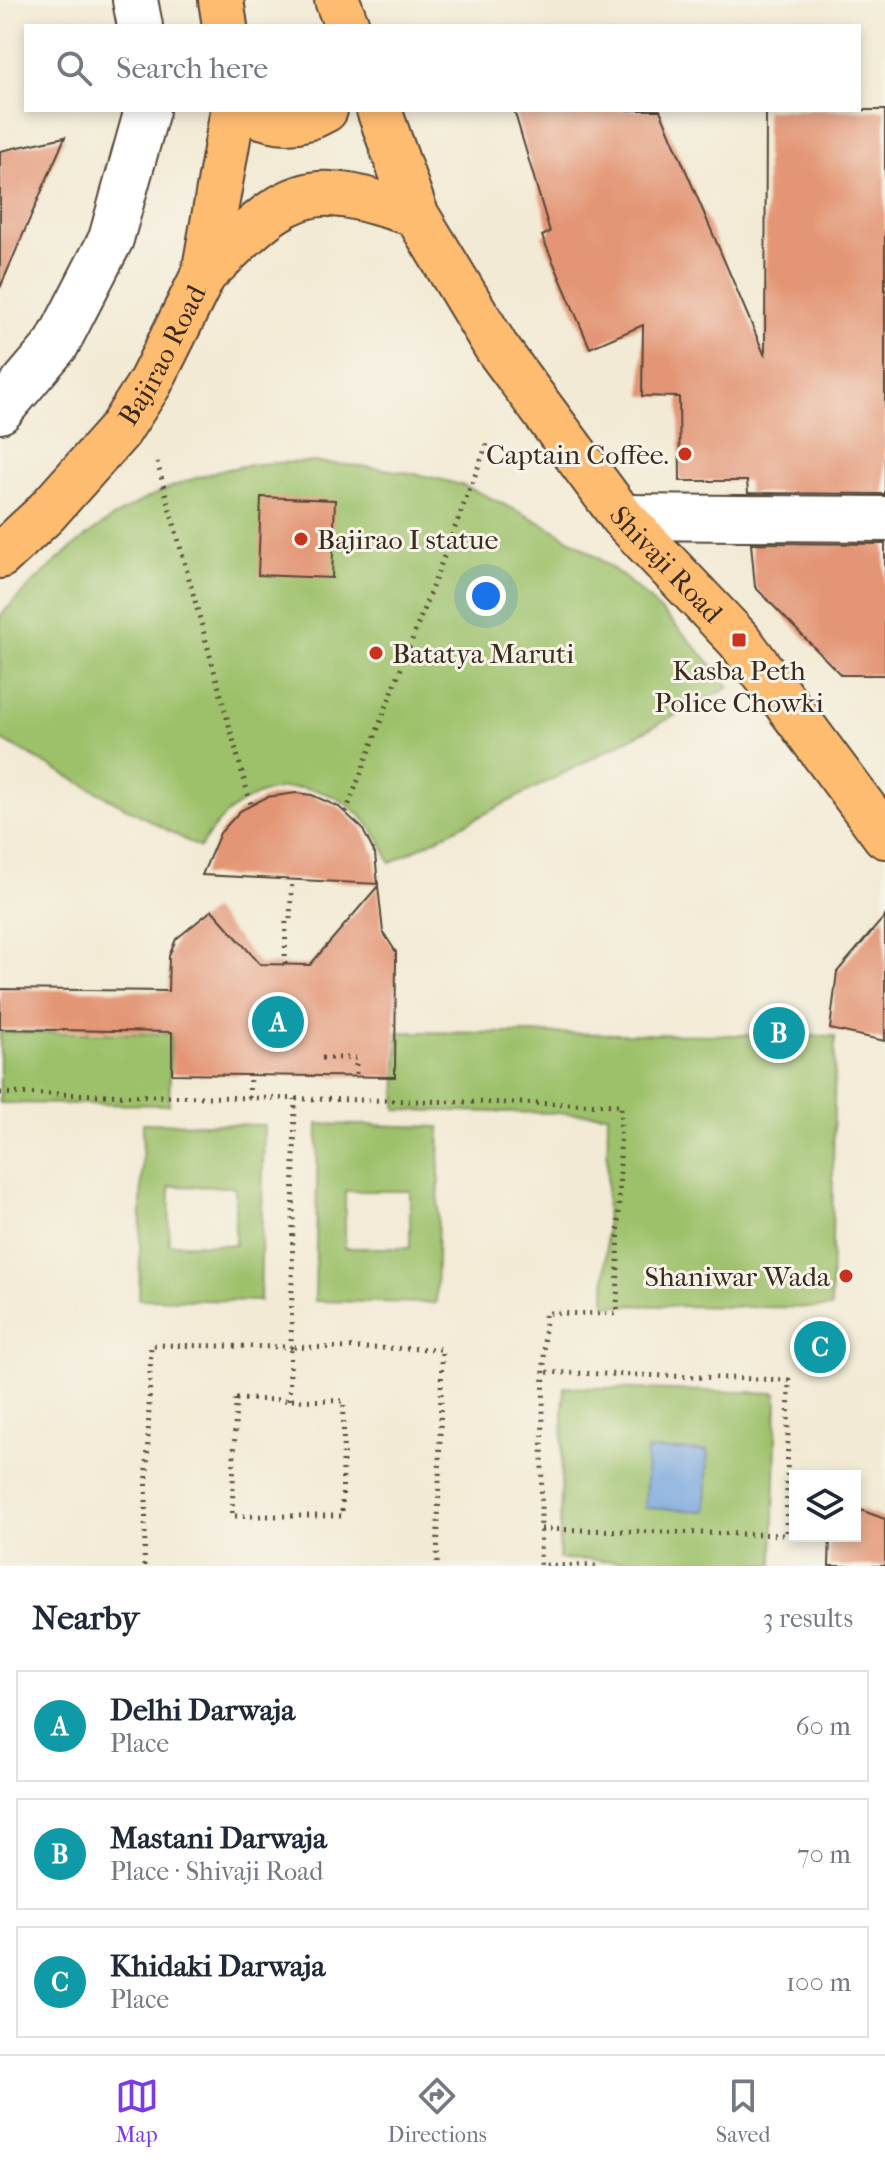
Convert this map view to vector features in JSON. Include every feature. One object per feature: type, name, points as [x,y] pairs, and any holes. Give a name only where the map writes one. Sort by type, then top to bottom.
[{"type":"highway","points":[[221,0],[225,24]]},
{"type":"highway","points":[[337,0],[346,24]]},
{"type":"highway","name":"Bajirao Road","points":[[0,556],[44,515],[119,431],[150,383],[204,274],[233,112]]},
{"type":"highway","points":[[253,112],[274,121],[297,121],[320,112]]},
{"type":"highway","name":"Shivaji Road","points":[[380,112],[416,214],[496,347],[622,517],[739,640],[885,836]]},
{"type":"highway","points":[[204,274],[268,217],[287,203],[311,195],[336,194],[416,214]]},
{"type":"street","points":[[135,0],[140,24]]},
{"type":"street","points":[[0,411],[57,344],[111,239],[146,112]]},
{"type":"street","points":[[622,517],[885,519]]},
{"type":"path","points":[[346,812],[487,444]]},
{"type":"path","points":[[154,450],[251,805]]},
{"type":"path","points":[[285,964],[292,879]]},
{"type":"path","points":[[322,1058],[356,1058],[356,1076]]},
{"type":"path","points":[[249,1098],[250,1075]]},
{"type":"path","points":[[0,1093],[621,1105],[617,1314],[545,1313],[540,1565],[598,1566]]},
{"type":"path","points":[[289,1400],[295,1099]]},
{"type":"path","points":[[144,1566],[151,1345],[442,1349],[437,1566]]},
{"type":"path","points":[[540,1529],[786,1535],[787,1488],[789,1380],[543,1372]]},
{"type":"path","points":[[236,1399],[289,1400],[344,1401],[342,1516],[232,1516],[236,1399]]},
{"type":"green space","points":[[311,462],[386,469],[443,480],[474,490],[545,525],[576,543],[632,584],[681,631],[730,687],[390,863],[374,832],[353,809],[328,794],[301,788],[273,790],[245,801],[221,820],[200,848],[0,739],[0,616],[53,564],[109,520],[171,487],[243,466]]},
{"type":"green space","points":[[0,1032],[171,1034],[169,1105],[0,1103]]},
{"type":"green space","points":[[398,1032],[835,1036],[831,1308],[605,1305],[608,1114],[396,1110]]},
{"type":"green space","points":[[143,1123],[264,1125],[260,1301],[139,1299]],"holes":[[[170,1186],[235,1187],[235,1245],[169,1244]]]},
{"type":"green space","points":[[318,1124],[440,1127],[436,1303],[315,1301]],"holes":[[[345,1191],[410,1191],[410,1248],[345,1248]]]},
{"type":"green space","points":[[564,1387],[777,1393],[773,1565],[559,1559]]},
{"type":"water","points":[[647,1449],[708,1451],[706,1511],[645,1508]]},
{"type":"building","points":[[885,110],[885,494],[748,493],[747,481],[680,481],[679,397],[642,396],[643,325],[590,348],[542,236],[550,232],[515,112],[661,112],[765,356],[766,112]]},
{"type":"building","points":[[65,137],[0,288],[0,151]]},
{"type":"building","points":[[261,497],[335,500],[332,578],[258,575]]},
{"type":"building","points":[[751,543],[885,544],[885,675],[841,675],[755,587]]},
{"type":"building","points":[[296,793],[312,795],[339,807],[362,828],[375,854],[378,884],[202,875],[220,833],[240,811],[267,797]]},
{"type":"building","points":[[378,886],[383,932],[396,952],[395,1077],[172,1074],[172,1032],[0,1029],[0,989],[168,991],[169,956],[176,939],[212,910],[260,964],[310,965]]},
{"type":"building","points":[[885,916],[885,1041],[830,1029],[837,972]]},
{"type":"building","points":[[861,1510],[885,1519],[885,1566],[829,1566],[830,1542],[861,1542]]},
{"type":"place","name":"Captain Coffee.","points":[[685,454]]},
{"type":"place","name":"Bajirao I statue","points":[[301,539]]},
{"type":"place","name":"Kasba Peth Police Chowki","points":[[739,640]]},
{"type":"place","name":"Batatya Maruti","points":[[376,653]]},
{"type":"place","name":"Delhi Darwaja","points":[[278,1022]]},
{"type":"place","name":"Mastani Darwaja","points":[[779,1033]]},
{"type":"place","name":"Shaniwar Wada","points":[[846,1276]]},
{"type":"place","name":"Khidaki Darwaja","points":[[820,1347]]}]
